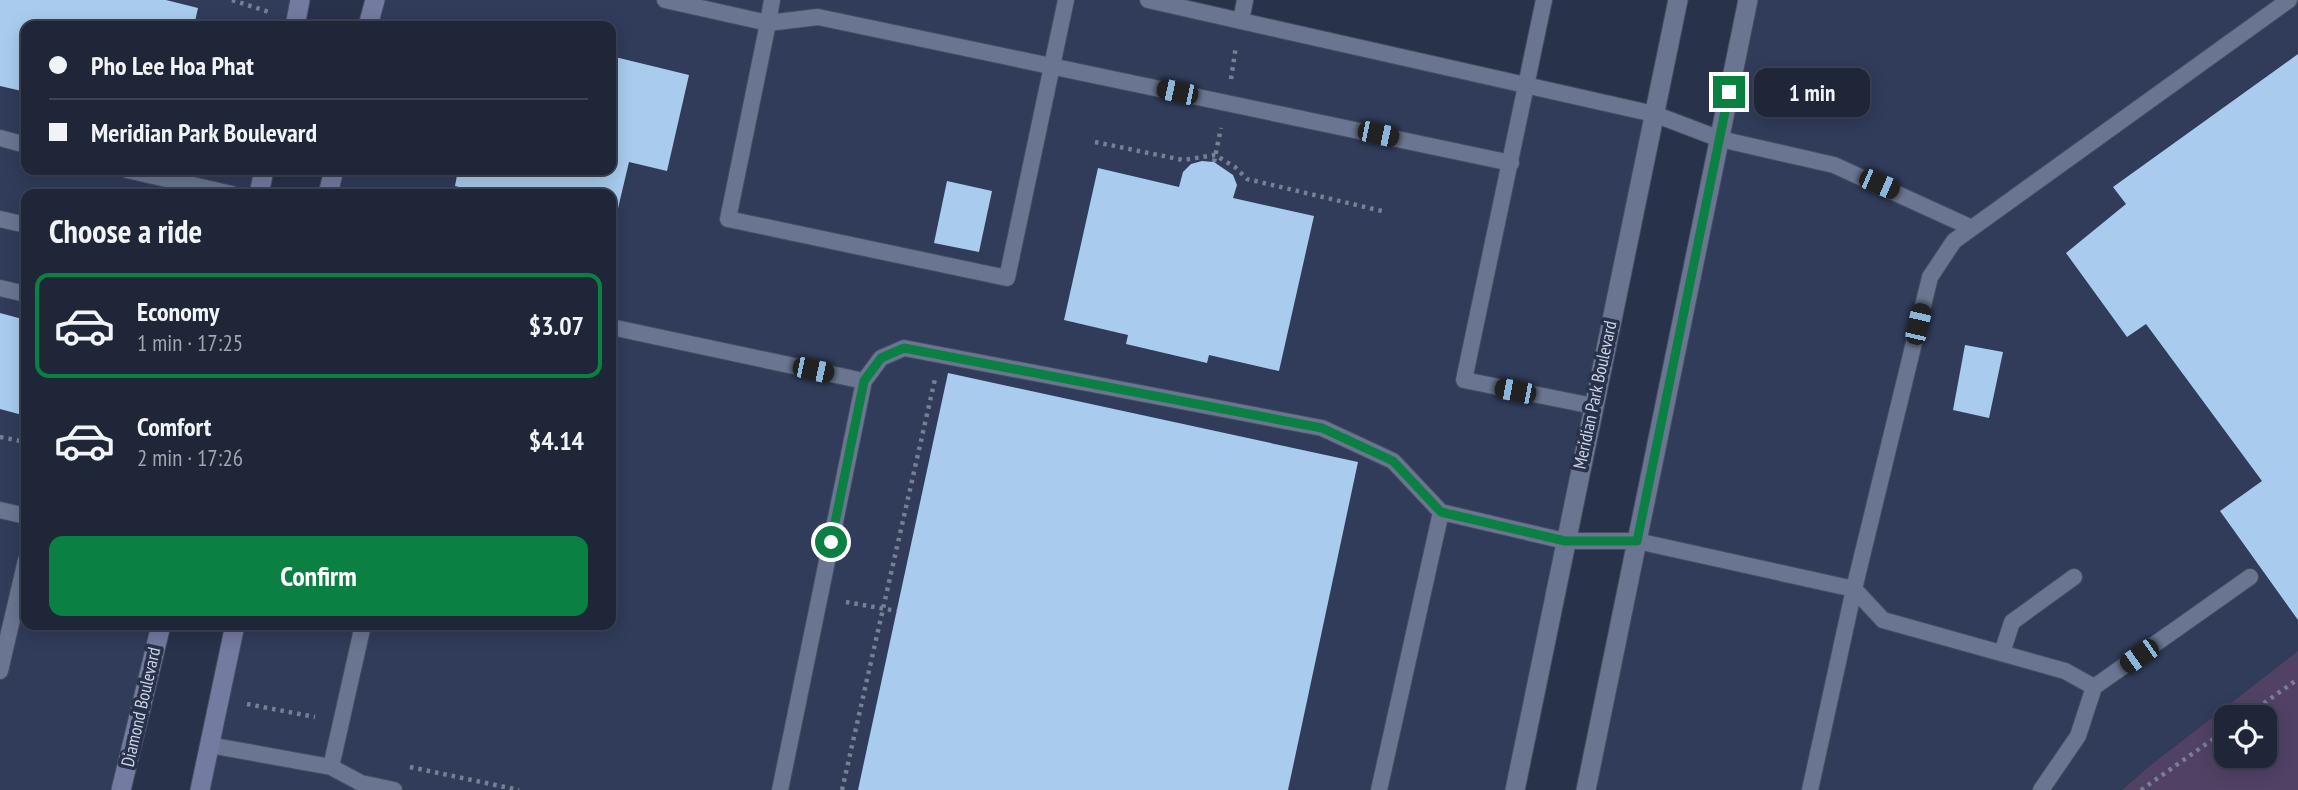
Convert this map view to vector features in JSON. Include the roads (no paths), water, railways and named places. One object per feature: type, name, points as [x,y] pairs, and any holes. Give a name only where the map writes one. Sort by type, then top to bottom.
[{"type":"main road","points":[[369,21],[375,0]]},
{"type":"main road","name":"Diamond Boulevard","points":[[121,790],[159,630]]},
{"type":"main road","points":[[200,790],[234,630]]},
{"type":"street","name":"Meridian Park Boulevard","points":[[1515,790],[1678,0]]},
{"type":"street","points":[[1586,790],[1748,0]]},
{"type":"lane","points":[[665,0],[768,23],[818,17],[1511,163]]},
{"type":"lane","points":[[772,0],[728,219],[1007,278],[1066,0]]},
{"type":"lane","points":[[1148,0],[1654,114],[1720,138],[1834,165],[1972,228]]},
{"type":"lane","points":[[1241,21],[1245,0]]},
{"type":"lane","points":[[1544,0],[1464,380],[1593,406]]},
{"type":"lane","points":[[1810,790],[1854,589],[1930,277],[1954,241],[2289,0]]},
{"type":"lane","points":[[0,138],[21,144]]},
{"type":"lane","points":[[149,175],[210,189]]},
{"type":"lane","points":[[0,219],[21,224]]},
{"type":"lane","points":[[0,288],[21,293]]},
{"type":"lane","points":[[616,328],[864,381]]},
{"type":"lane","points":[[780,790],[864,381],[881,358],[904,348],[1322,428],[1393,461],[1441,512],[1565,541],[1637,541],[1854,589],[1884,620],[2064,671],[2094,687]]},
{"type":"lane","points":[[0,510],[21,515]]},
{"type":"lane","points":[[1379,790],[1441,512]]},
{"type":"lane","points":[[2002,653],[2012,622],[2074,577]]},
{"type":"lane","points":[[2041,790],[2078,736],[2094,687],[2250,577]]},
{"type":"lane","points":[[0,671],[21,581]]},
{"type":"lane","points":[[331,767],[362,630]]},
{"type":"lane","points":[[209,745],[331,767],[361,783],[394,790]]}]
